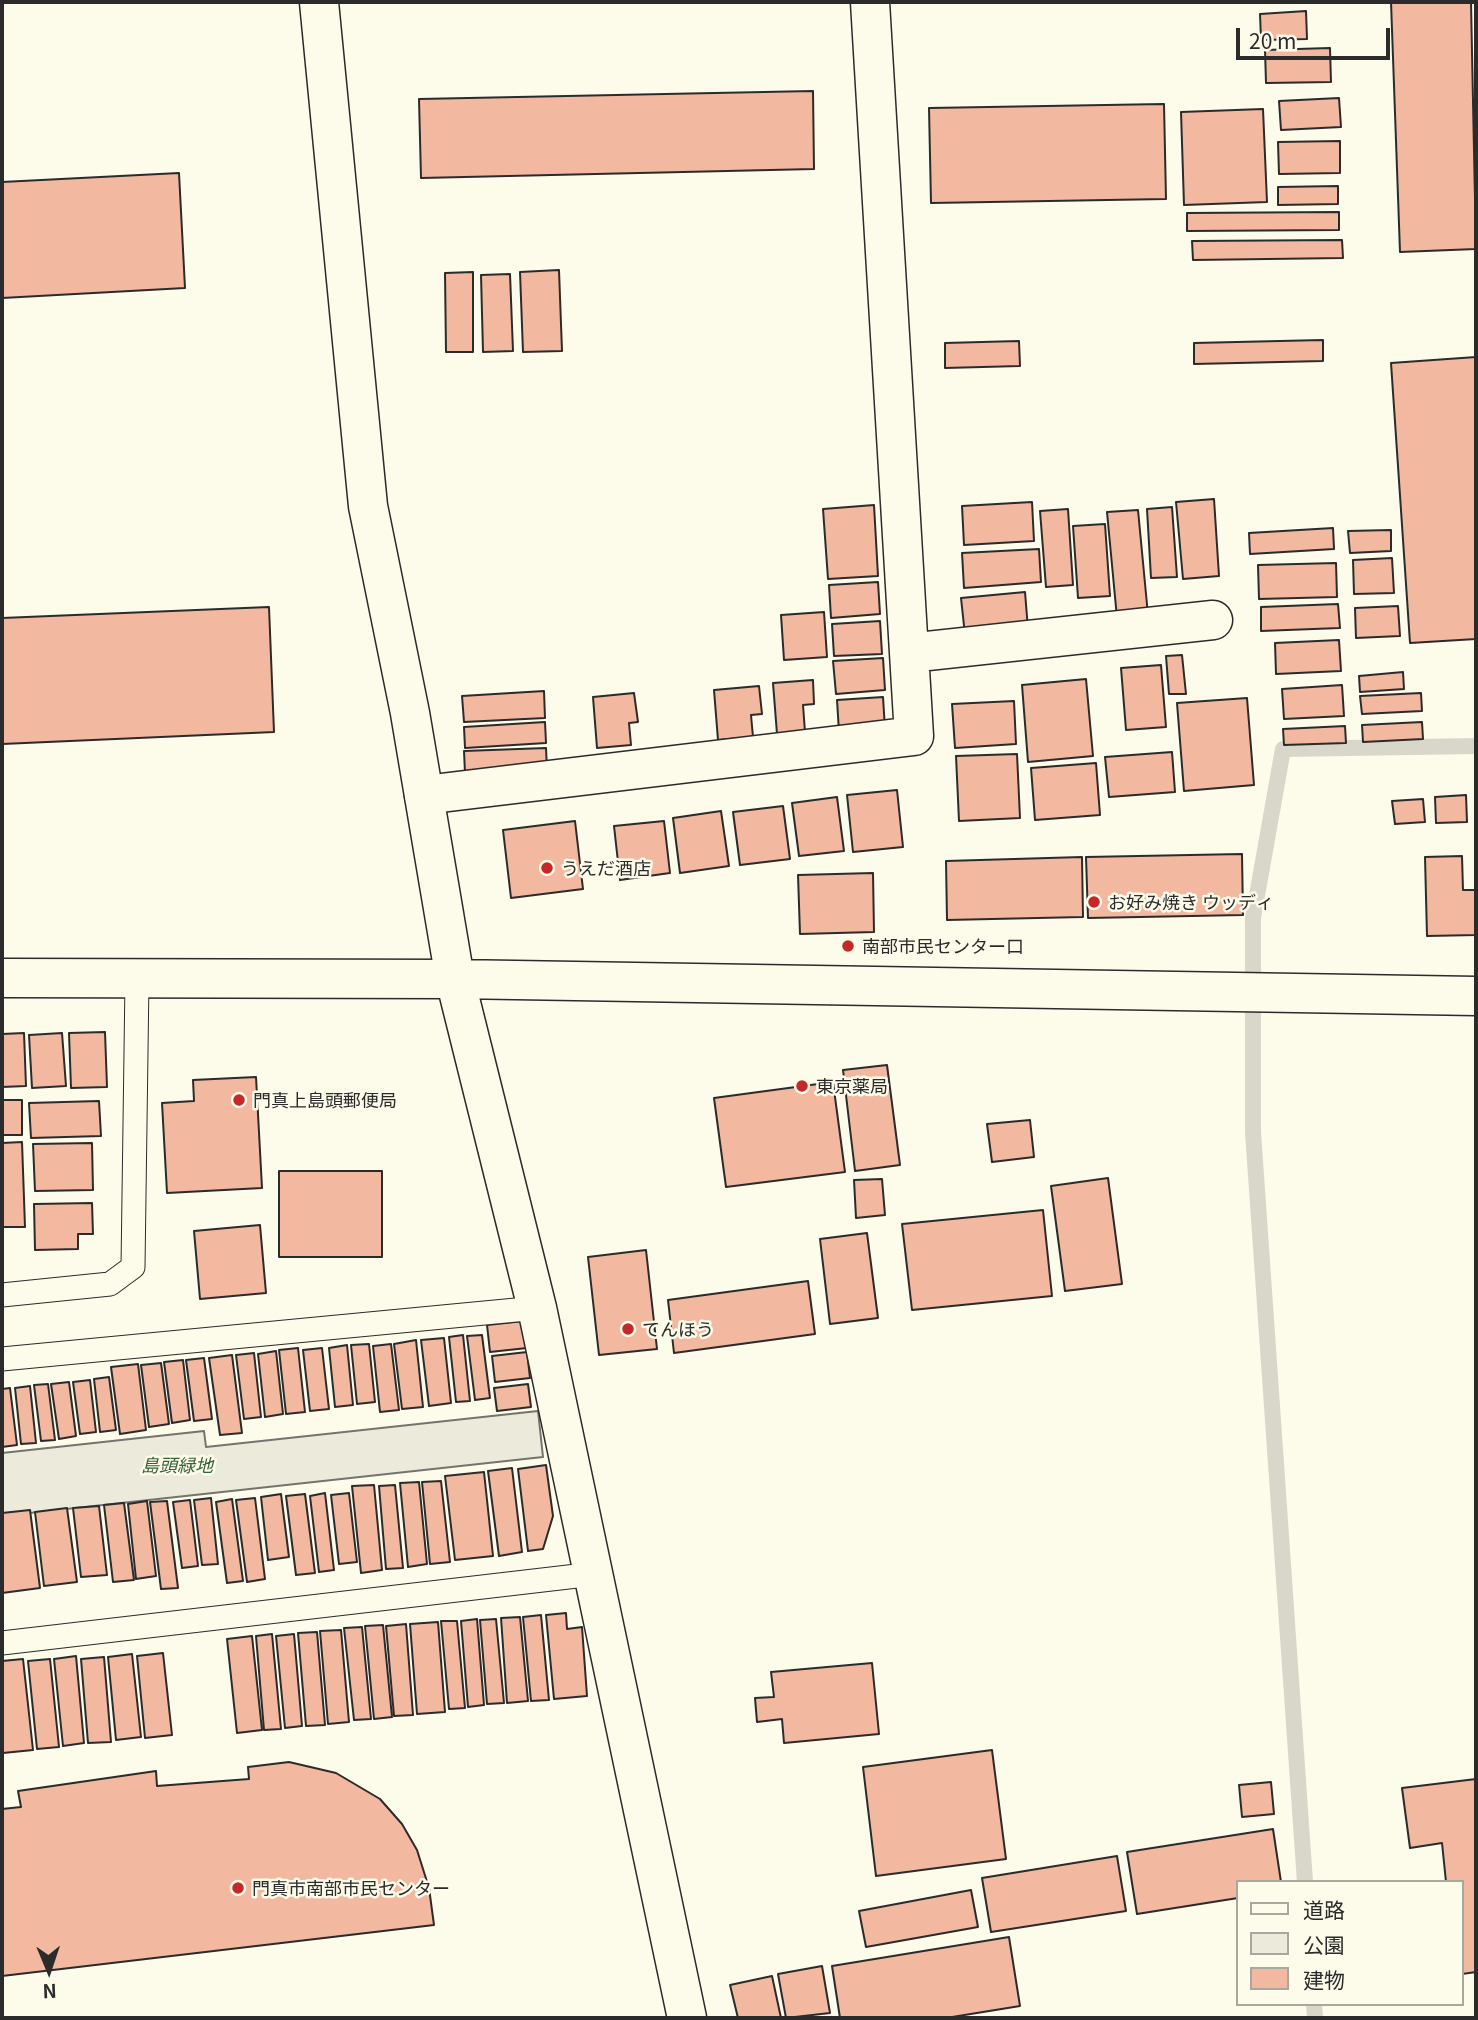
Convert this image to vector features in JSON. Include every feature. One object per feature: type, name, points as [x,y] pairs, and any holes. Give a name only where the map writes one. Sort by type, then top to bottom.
[{"type":"street","points":[[319,2],[363,475],[425,795],[455,979],[537,1308],[687,2018]]},
{"type":"street","points":[[425,795],[914,736],[870,2]]},
{"type":"street","points":[[909,653],[1213,620]]},
{"type":"street","points":[[2,978],[455,979],[1476,996]]},
{"type":"lane","points":[[2,1296],[110,1284],[134,1267],[137,980]]},
{"type":"lane","points":[[2,1359],[537,1308]]},
{"type":"lane","points":[[2,1643],[594,1574]]},
{"type":"green space","name":"島頭緑地","points":[[538,1411],[543,1457],[2,1516],[2,1453],[204,1431],[206,1447]]},
{"type":"building","points":[[1391,2],[1471,2],[1476,249],[1400,252]]},
{"type":"building","points":[[1306,11],[1307,39],[1261,40],[1260,14]]},
{"type":"building","points":[[1330,48],[1331,82],[1266,83],[1265,50]]},
{"type":"building","points":[[813,91],[814,169],[421,178],[419,99]]},
{"type":"building","points":[[1339,98],[1341,127],[1281,130],[1279,101]]},
{"type":"building","points":[[1164,104],[1166,199],[931,203],[929,108]]},
{"type":"building","points":[[1263,109],[1267,202],[1184,205],[1181,112]]},
{"type":"building","points":[[1340,141],[1340,173],[1279,174],[1278,142]]},
{"type":"building","points":[[179,173],[185,288],[2,298],[2,182]]},
{"type":"building","points":[[1338,186],[1338,204],[1278,205],[1278,187]]},
{"type":"building","points":[[1339,212],[1339,230],[1187,231],[1187,213]]},
{"type":"building","points":[[1342,240],[1343,258],[1193,260],[1192,241]]},
{"type":"building","points":[[559,270],[562,351],[523,352],[520,272]]},
{"type":"building","points":[[473,272],[473,352],[446,352],[445,273]]},
{"type":"building","points":[[510,274],[513,351],[483,352],[481,275]]},
{"type":"building","points":[[1323,340],[1323,361],[1194,364],[1194,343]]},
{"type":"building","points":[[1019,341],[1020,366],[945,368],[945,343]]},
{"type":"building","points":[[1476,357],[1476,639],[1410,643],[1391,363]]},
{"type":"building","points":[[1214,499],[1219,576],[1183,579],[1176,502]]},
{"type":"building","points":[[1032,502],[1034,541],[964,545],[962,506]]},
{"type":"building","points":[[874,505],[878,576],[828,579],[823,509]]},
{"type":"building","points":[[1172,507],[1177,577],[1151,578],[1147,509]]},
{"type":"building","points":[[1068,509],[1073,585],[1046,587],[1040,511]]},
{"type":"building","points":[[1138,510],[1148,615],[1117,618],[1107,512]]},
{"type":"building","points":[[1105,524],[1110,596],[1078,598],[1073,526]]},
{"type":"building","points":[[1333,528],[1334,549],[1250,554],[1249,533]]},
{"type":"building","points":[[1391,530],[1391,551],[1350,553],[1348,531]]},
{"type":"building","points":[[1039,549],[1041,582],[964,588],[962,553]]},
{"type":"building","points":[[1392,558],[1394,593],[1354,594],[1353,560]]},
{"type":"building","points":[[1336,563],[1337,597],[1259,599],[1258,565]]},
{"type":"building","points":[[878,582],[880,614],[831,618],[829,585]]},
{"type":"building","points":[[1025,592],[1028,629],[965,635],[961,598]]},
{"type":"building","points":[[1338,604],[1340,628],[1261,631],[1261,607]]},
{"type":"building","points":[[1398,606],[1400,636],[1356,638],[1355,608]]},
{"type":"building","points":[[269,607],[274,732],[2,744],[2,618]]},
{"type":"building","points":[[824,612],[827,657],[784,660],[781,615]]},
{"type":"building","points":[[880,621],[882,654],[834,656],[832,624]]},
{"type":"building","points":[[1339,640],[1341,671],[1276,674],[1275,643]]},
{"type":"building","points":[[1182,655],[1186,694],[1169,694],[1166,656]]},
{"type":"building","points":[[883,658],[885,690],[836,694],[833,661]]},
{"type":"building","points":[[1161,665],[1166,727],[1126,730],[1121,668]]},
{"type":"building","points":[[1403,672],[1404,689],[1360,692],[1359,676]]},
{"type":"building","points":[[1086,679],[1093,756],[1028,762],[1022,685]]},
{"type":"building","points":[[813,680],[814,704],[803,705],[805,732],[777,734],[773,683]]},
{"type":"building","points":[[1342,685],[1344,716],[1284,719],[1282,689]]},
{"type":"building","points":[[759,686],[762,714],[751,715],[753,737],[718,740],[714,690]]},
{"type":"building","points":[[544,691],[545,718],[464,722],[462,696]]},
{"type":"building","points":[[634,693],[638,722],[629,723],[631,745],[597,748],[593,697]]},
{"type":"building","points":[[1421,693],[1422,711],[1362,714],[1360,696]]},
{"type":"building","points":[[883,697],[885,729],[839,732],[837,700]]},
{"type":"building","points":[[1247,698],[1254,785],[1184,791],[1177,703]]},
{"type":"building","points":[[1014,701],[1016,744],[955,748],[952,704]]},
{"type":"building","points":[[545,722],[546,743],[465,748],[464,727]]},
{"type":"building","points":[[1422,722],[1423,739],[1363,742],[1362,725]]},
{"type":"building","points":[[1345,726],[1346,743],[1284,745],[1283,729]]},
{"type":"building","points":[[546,748],[547,770],[465,773],[464,751]]},
{"type":"building","points":[[1172,752],[1175,792],[1109,797],[1105,757]]},
{"type":"building","points":[[1017,754],[1020,818],[959,821],[956,756]]},
{"type":"building","points":[[1096,763],[1100,815],[1035,820],[1031,768]]},
{"type":"building","points":[[897,790],[903,847],[853,852],[847,795]]},
{"type":"building","points":[[1466,795],[1467,822],[1436,823],[1435,797]]},
{"type":"building","points":[[837,797],[844,851],[799,856],[792,803]]},
{"type":"building","points":[[1423,799],[1425,822],[1395,824],[1392,801]]},
{"type":"building","points":[[783,806],[790,859],[740,865],[733,812]]},
{"type":"building","points":[[721,811],[729,866],[680,873],[673,818]]},
{"type":"building","points":[[575,821],[583,889],[511,898],[503,830]]},
{"type":"building","points":[[664,821],[670,873],[620,880],[614,826]]},
{"type":"building","points":[[1242,854],[1243,915],[1088,918],[1086,857]]},
{"type":"building","points":[[1462,856],[1463,890],[1476,890],[1476,935],[1427,936],[1425,857]]},
{"type":"building","points":[[1082,857],[1083,917],[947,920],[946,861]]},
{"type":"building","points":[[873,873],[874,932],[800,934],[798,875]]},
{"type":"building","points":[[105,1032],[107,1087],[71,1088],[69,1033]]},
{"type":"building","points":[[24,1033],[26,1086],[2,1087],[2,1034]]},
{"type":"building","points":[[62,1033],[66,1086],[32,1088],[29,1035]]},
{"type":"building","points":[[887,1065],[900,1165],[855,1171],[843,1070]]},
{"type":"building","points":[[256,1077],[262,1188],[167,1193],[162,1103],[194,1101],[193,1080]]},
{"type":"building","points":[[833,1082],[845,1172],[726,1187],[714,1098]]},
{"type":"building","points":[[2,1100],[22,1100],[22,1135],[2,1135]]},
{"type":"building","points":[[99,1101],[101,1136],[31,1138],[29,1103]]},
{"type":"building","points":[[1030,1120],[1034,1157],[992,1162],[987,1124]]},
{"type":"building","points":[[22,1142],[25,1227],[2,1227],[2,1143]]},
{"type":"building","points":[[92,1143],[93,1190],[35,1191],[33,1144]]},
{"type":"building","points":[[279,1171],[382,1171],[382,1257],[279,1257]]},
{"type":"building","points":[[1108,1178],[1122,1284],[1065,1291],[1051,1186]]},
{"type":"building","points":[[882,1179],[885,1215],[856,1218],[854,1180]]},
{"type":"building","points":[[92,1203],[93,1234],[78,1234],[78,1249],[35,1250],[34,1204]]},
{"type":"building","points":[[1043,1210],[1052,1296],[912,1310],[902,1224]]},
{"type":"building","points":[[260,1225],[266,1293],[200,1299],[194,1231]]},
{"type":"building","points":[[867,1233],[878,1318],[830,1324],[820,1239]]},
{"type":"building","points":[[646,1250],[657,1349],[599,1355],[588,1257]]},
{"type":"building","points":[[808,1281],[815,1334],[674,1353],[668,1300]]},
{"type":"building","points":[[524,1321],[527,1348],[490,1352],[487,1325]]},
{"type":"building","points":[[463,1335],[470,1401],[456,1402],[449,1337]]},
{"type":"building","points":[[482,1335],[490,1398],[475,1400],[467,1336]]},
{"type":"building","points":[[444,1338],[451,1403],[429,1406],[421,1340]]},
{"type":"building","points":[[416,1340],[423,1407],[402,1409],[394,1344]]},
{"type":"building","points":[[369,1344],[375,1402],[357,1404],[351,1345]]},
{"type":"building","points":[[391,1344],[399,1410],[380,1412],[373,1346]]},
{"type":"building","points":[[347,1345],[353,1405],[335,1407],[329,1348]]},
{"type":"building","points":[[298,1348],[305,1412],[286,1414],[279,1350]]},
{"type":"building","points":[[322,1348],[329,1409],[310,1411],[303,1350]]},
{"type":"building","points":[[276,1351],[283,1414],[265,1417],[258,1354]]},
{"type":"building","points":[[527,1352],[530,1378],[495,1382],[492,1356]]},
{"type":"building","points":[[254,1353],[261,1417],[244,1419],[236,1355]]},
{"type":"building","points":[[232,1355],[242,1433],[220,1435],[209,1358]]},
{"type":"building","points":[[204,1358],[212,1419],[194,1421],[186,1360]]},
{"type":"building","points":[[183,1360],[190,1420],[172,1423],[164,1362]]},
{"type":"building","points":[[161,1363],[169,1424],[149,1427],[141,1365]]},
{"type":"building","points":[[138,1364],[146,1430],[120,1434],[111,1367]]},
{"type":"building","points":[[109,1377],[116,1430],[100,1432],[94,1379]]},
{"type":"building","points":[[90,1380],[96,1432],[80,1434],[73,1382]]},
{"type":"building","points":[[69,1382],[76,1436],[59,1439],[51,1384]]},
{"type":"building","points":[[48,1384],[55,1440],[41,1441],[34,1385]]},
{"type":"building","points":[[528,1384],[531,1407],[497,1411],[494,1388]]},
{"type":"building","points":[[30,1386],[36,1443],[21,1444],[15,1388]]},
{"type":"building","points":[[10,1388],[17,1445],[2,1447],[2,1389]]},
{"type":"building","points":[[546,1465],[553,1516],[543,1549],[528,1551],[518,1469]]},
{"type":"building","points":[[512,1468],[522,1552],[499,1556],[488,1471]]},
{"type":"building","points":[[484,1472],[493,1556],[455,1560],[445,1476]]},
{"type":"building","points":[[441,1481],[450,1562],[430,1564],[422,1482]]},
{"type":"building","points":[[419,1482],[427,1564],[408,1567],[400,1483]]},
{"type":"building","points":[[374,1485],[382,1570],[361,1573],[352,1486]]},
{"type":"building","points":[[395,1485],[403,1568],[386,1569],[379,1486]]},
{"type":"building","points":[[325,1493],[334,1570],[319,1572],[310,1496]]},
{"type":"building","points":[[349,1493],[357,1562],[339,1564],[331,1495]]},
{"type":"building","points":[[281,1494],[289,1557],[268,1560],[261,1497]]},
{"type":"building","points":[[305,1494],[315,1573],[296,1575],[286,1496]]},
{"type":"building","points":[[211,1498],[218,1564],[202,1565],[194,1500]]},
{"type":"building","points":[[255,1498],[265,1579],[247,1582],[236,1500]]},
{"type":"building","points":[[232,1499],[243,1581],[227,1583],[216,1502]]},
{"type":"building","points":[[190,1500],[198,1566],[182,1568],[173,1502]]},
{"type":"building","points":[[147,1501],[156,1576],[136,1579],[128,1504]]},
{"type":"building","points":[[167,1501],[178,1588],[161,1589],[150,1502]]},
{"type":"building","points":[[124,1503],[134,1580],[113,1582],[104,1505]]},
{"type":"building","points":[[99,1506],[107,1575],[81,1577],[73,1508]]},
{"type":"building","points":[[67,1508],[77,1582],[44,1586],[35,1512]]},
{"type":"building","points":[[30,1510],[40,1588],[2,1593],[2,1513]]},
{"type":"building","points":[[566,1613],[567,1629],[582,1627],[587,1696],[554,1699],[546,1615]]},
{"type":"building","points":[[541,1615],[549,1700],[531,1701],[523,1617]]},
{"type":"building","points":[[520,1617],[528,1701],[507,1703],[501,1618]]},
{"type":"building","points":[[477,1619],[484,1705],[468,1707],[461,1621]]},
{"type":"building","points":[[496,1619],[504,1703],[487,1704],[480,1620]]},
{"type":"building","points":[[441,1621],[457,1621],[465,1708],[449,1709]]},
{"type":"building","points":[[438,1622],[445,1712],[417,1714],[410,1624]]},
{"type":"building","points":[[406,1624],[413,1715],[394,1716],[386,1626]]},
{"type":"building","points":[[383,1625],[392,1717],[374,1719],[365,1626]]},
{"type":"building","points":[[362,1627],[371,1719],[354,1720],[344,1628]]},
{"type":"building","points":[[341,1630],[349,1722],[328,1724],[320,1631]]},
{"type":"building","points":[[317,1632],[325,1725],[306,1726],[298,1633]]},
{"type":"building","points":[[272,1634],[281,1729],[264,1730],[256,1636]]},
{"type":"building","points":[[294,1634],[302,1726],[285,1728],[276,1636]]},
{"type":"building","points":[[252,1636],[262,1730],[237,1733],[227,1639]]},
{"type":"building","points":[[163,1653],[172,1735],[145,1738],[137,1656]]},
{"type":"building","points":[[132,1654],[141,1737],[116,1740],[108,1657]]},
{"type":"building","points":[[76,1656],[84,1743],[63,1746],[54,1659]]},
{"type":"building","points":[[104,1657],[111,1742],[88,1743],[81,1659]]},
{"type":"building","points":[[23,1659],[33,1750],[3,1753],[2,1661]]},
{"type":"building","points":[[50,1659],[59,1747],[37,1749],[28,1661]]},
{"type":"building","points":[[872,1663],[879,1734],[784,1743],[782,1719],[757,1722],[755,1698],[774,1697],[771,1672]]},
{"type":"building","points":[[992,1750],[1006,1859],[876,1876],[863,1767]]},
{"type":"building","points":[[289,1762],[336,1773],[380,1799],[402,1824],[417,1850],[429,1888],[434,1925],[2,1976],[2,1809],[21,1807],[18,1791],[156,1771],[157,1786],[249,1779],[248,1767]]},
{"type":"building","points":[[1476,1779],[1476,1972],[1464,1974],[1464,1880],[1446,1880],[1442,1843],[1410,1848],[1402,1788]]},
{"type":"building","points":[[1271,1782],[1274,1814],[1242,1817],[1239,1785]]},
{"type":"building","points":[[1273,1829],[1281,1880],[1236,1880],[1236,1898],[1137,1914],[1127,1852]]},
{"type":"building","points":[[1117,1856],[1126,1911],[991,1932],[982,1878]]},
{"type":"building","points":[[971,1890],[978,1927],[866,1947],[859,1911]]},
{"type":"building","points":[[1009,1937],[1020,2006],[946,2018],[840,2018],[832,1966]]},
{"type":"building","points":[[822,1966],[830,2013],[786,2018],[778,1974]]},
{"type":"building","points":[[772,1976],[781,2018],[738,2018],[730,1985]]},
{"type":"waterway","points":[[1305,1880],[1253,1132],[1253,918],[1283,749],[1476,746]]},
{"type":"waterway","points":[[1314,2006],[1315,2018]]},
{"type":"place","name":"うえだ酒店","points":[[547,868]]},
{"type":"place","name":"お好み焼き ウッディ","points":[[1094,902]]},
{"type":"place","name":"南部市民センター口","points":[[848,946]]},
{"type":"place","name":"東京薬局","points":[[802,1086]]},
{"type":"place","name":"門真上島頭郵便局","points":[[239,1100]]},
{"type":"place","name":"てんほう","points":[[628,1329]]},
{"type":"place","name":"門真市南部市民センター","points":[[238,1888]]}]
